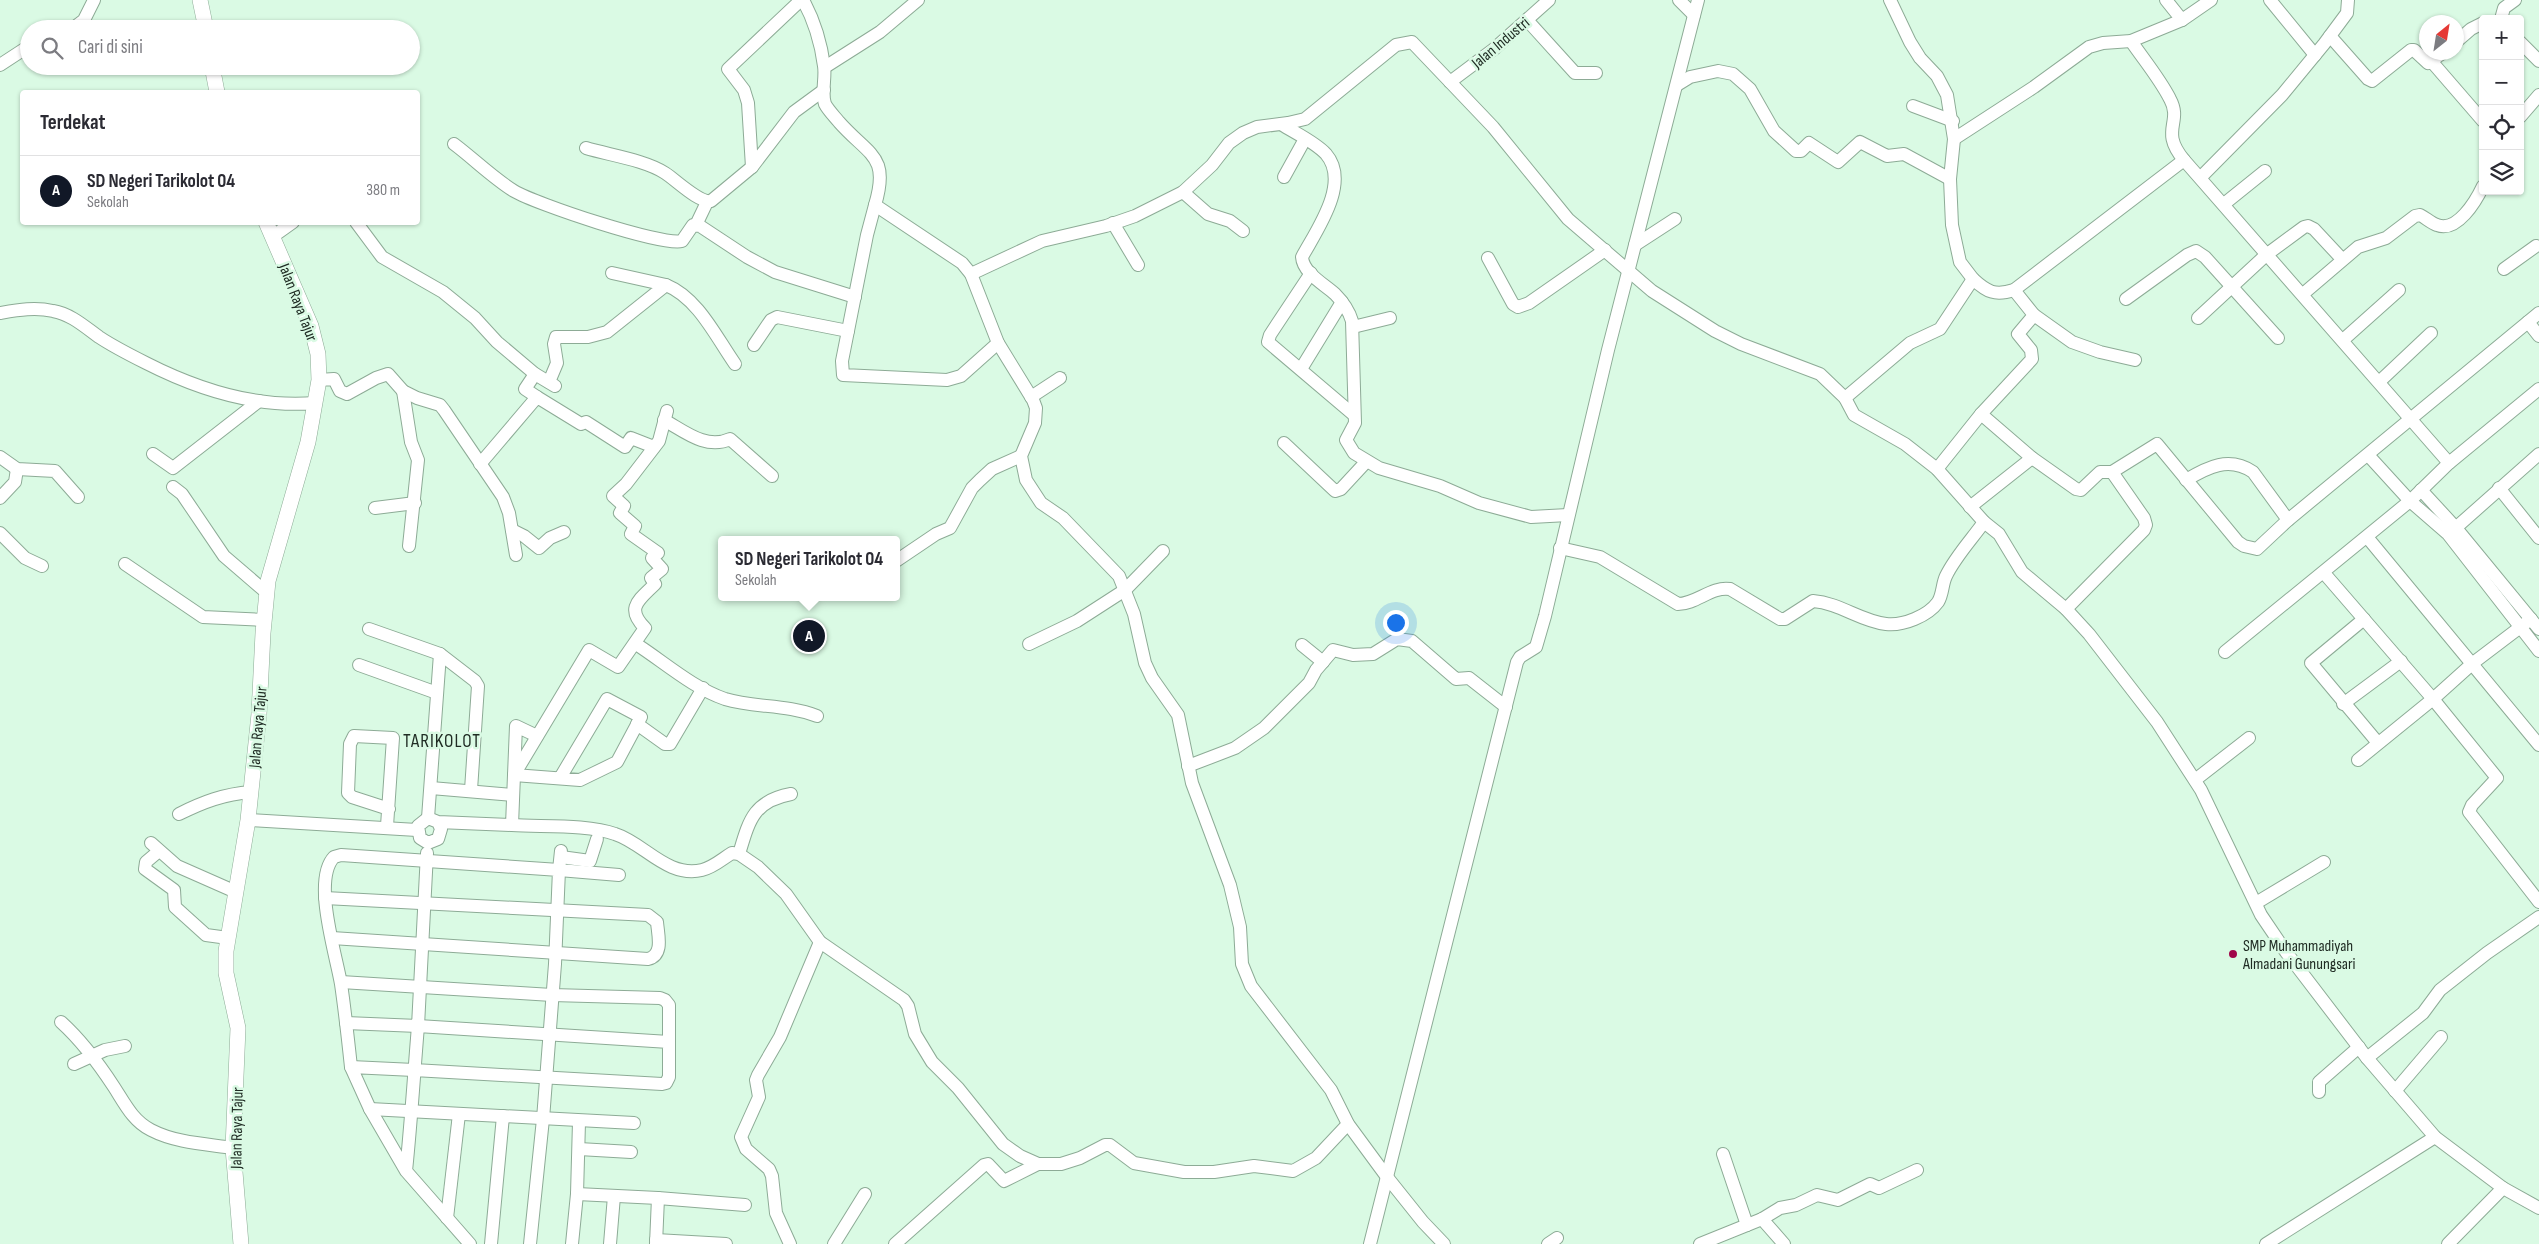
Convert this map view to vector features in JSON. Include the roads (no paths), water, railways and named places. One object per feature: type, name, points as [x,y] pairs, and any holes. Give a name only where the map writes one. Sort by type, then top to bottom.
[{"type":"main road","points":[[200,0],[204,20]]},
{"type":"main road","points":[[214,75],[217,90]]},
{"type":"main road","name":"Jalan Raya Tajur","points":[[241,1244],[233,1148],[238,1028],[226,973],[228,938],[248,820],[259,714],[267,593],[272,564],[308,442],[319,380],[318,354],[311,326],[267,225]]},
{"type":"street","points":[[84,20],[94,0]]},
{"type":"street","points":[[752,166],[748,103],[744,90],[728,70],[802,0],[813,23],[824,67],[826,105],[880,166],[882,178],[866,235],[842,367],[844,375],[853,377],[947,380],[961,376],[998,342]]},
{"type":"street","points":[[824,67],[880,32],[918,0]]},
{"type":"street","name":"Jalan Industri","points":[[1450,82],[1494,49],[1549,0]]},
{"type":"street","points":[[1679,0],[1694,15]]},
{"type":"street","points":[[1370,1244],[1517,662],[1520,657],[1536,647],[1628,270],[1698,0]]},
{"type":"street","points":[[1890,0],[1910,42],[1920,58],[1937,76],[1947,95],[1953,122],[1954,139],[1950,179],[1952,225],[1956,248],[1960,262],[1982,288],[1995,294],[2014,290],[2184,160]]},
{"type":"street","points":[[2166,0],[2182,20]]},
{"type":"street","points":[[1954,139],[2034,87],[2089,47],[2103,43],[2132,41],[2182,20],[2211,0]]},
{"type":"street","points":[[2270,0],[2315,55]]},
{"type":"street","points":[[2201,177],[2282,95],[2347,13],[2348,0]]},
{"type":"street","points":[[2502,15],[2504,8],[2515,0]]},
{"type":"street","points":[[1527,20],[1575,73],[1596,73]]},
{"type":"street","points":[[2464,35],[2479,25]]},
{"type":"street","points":[[2330,36],[2368,79],[2372,81],[2411,50],[2414,50],[2428,63],[2434,60]]},
{"type":"street","points":[[2132,41],[2171,100],[2174,118],[2172,139],[2174,148],[2449,463]]},
{"type":"street","points":[[971,274],[1042,242],[1135,216],[1183,192],[1205,172],[1235,138],[1257,127],[1305,118],[1381,56],[1402,42],[1415,45],[1493,127],[1568,218],[1652,292],[1691,317],[1741,344],[1820,374],[1845,398],[1854,414],[1864,422],[1905,444],[1937,469],[1984,522],[1999,534],[2022,572],[2066,609],[2089,634],[2157,722],[2195,780],[2256,903],[2286,952],[2394,1091],[2435,1137],[2503,1188],[2539,1208]]},
{"type":"street","points":[[2524,46],[2539,61]]},
{"type":"street","points":[[0,65],[20,52]]},
{"type":"street","points":[[2432,62],[2479,116]]},
{"type":"street","points":[[1677,85],[1690,77],[1727,72],[1742,80],[1774,131],[1796,151],[1801,151],[1809,143],[1838,162],[1860,142],[1887,156],[1904,154],[1950,179]]},
{"type":"street","points":[[454,144],[516,192],[549,207],[654,239],[676,242],[682,241],[693,225],[696,225],[707,202],[715,199],[752,166],[794,112],[824,90]]},
{"type":"street","points":[[2524,112],[2539,95]]},
{"type":"street","points":[[1913,106],[1953,122]]},
{"type":"street","points":[[1281,124],[1326,154],[1331,162],[1335,184],[1318,232],[1302,256],[1305,268],[1342,302],[1349,312],[1353,328],[1354,426],[1347,443],[1354,453],[1378,468],[1440,486],[1480,503],[1517,514],[1531,517],[1568,515]]},
{"type":"street","points":[[1284,177],[1305,139]]},
{"type":"street","points":[[586,148],[663,172],[707,202]]},
{"type":"street","points":[[2224,204],[2265,170]]},
{"type":"street","points":[[1183,192],[1208,214],[1230,221],[1243,230]]},
{"type":"street","points":[[2303,294],[2358,246],[2386,238],[2415,216],[2420,215],[2437,225],[2446,226],[2453,224],[2479,194]]},
{"type":"street","points":[[875,205],[957,258],[971,274],[998,342],[1036,408],[1035,423],[1021,456],[1026,480],[1035,496],[1063,518],[1119,576],[1152,678],[1178,715],[1188,766],[1230,885],[1240,927],[1242,964],[1246,975],[1260,1000],[1331,1090],[1348,1124],[1387,1177],[1444,1244]]},
{"type":"street","points":[[1635,245],[1675,219]]},
{"type":"street","points":[[1114,223],[1138,265]]},
{"type":"street","points":[[272,237],[289,225]]},
{"type":"street","points":[[358,225],[382,257],[458,303],[497,342],[535,374],[552,384],[557,363],[554,344],[556,337],[588,337],[607,332],[666,285]]},
{"type":"street","points":[[696,225],[705,227],[747,257],[775,272],[855,297]]},
{"type":"street","points":[[2198,318],[2266,255],[2308,226],[2314,228],[2342,258]]},
{"type":"street","points":[[2504,269],[2538,247]]},
{"type":"street","points":[[1488,258],[1513,304],[1518,307],[1529,303],[1605,250]]},
{"type":"street","points":[[2126,299],[2187,255],[2196,251],[2205,257],[2278,338]]},
{"type":"street","points":[[612,273],[666,285],[679,291],[694,305],[735,364]]},
{"type":"street","points":[[1311,273],[1268,338],[1270,346],[1301,369],[1354,415]]},
{"type":"street","points":[[1845,398],[1910,343],[1940,329],[1973,279]]},
{"type":"street","points":[[2014,290],[2034,315],[2072,342],[2100,352],[2135,360]]},
{"type":"street","points":[[2343,340],[2399,290]]},
{"type":"street","points":[[1301,369],[1342,302]]},
{"type":"street","points":[[0,313],[26,308],[54,311],[76,320],[101,338],[147,364],[230,396],[289,405],[315,403]]},
{"type":"street","points":[[1981,414],[2032,458],[2076,489],[2081,490],[2100,472],[2112,472],[2157,444],[2244,546],[2257,549],[2288,520],[2539,313]]},
{"type":"street","points":[[1937,469],[1981,414],[2032,359],[2031,350],[2018,334],[2034,315]]},
{"type":"street","points":[[754,345],[771,320],[777,317],[848,331]]},
{"type":"street","points":[[1353,328],[1390,318]]},
{"type":"street","points":[[2528,322],[2539,336]]},
{"type":"street","points":[[2379,382],[2431,333]]},
{"type":"street","points":[[319,380],[334,379],[340,392],[347,394],[386,374],[390,375],[403,391],[417,398],[440,405],[503,498],[509,513],[516,555]]},
{"type":"street","points":[[535,374],[525,389],[563,415],[581,424],[586,422],[625,447],[631,438],[654,447]]},
{"type":"street","points":[[1031,397],[1060,378]]},
{"type":"street","points":[[2225,652],[2410,502],[2449,463],[2539,389]]},
{"type":"street","points":[[403,391],[411,442],[418,460],[409,546]]},
{"type":"street","points":[[480,464],[537,397]]},
{"type":"street","points":[[154,454],[173,468],[259,401]]},
{"type":"street","points":[[514,775],[589,650],[618,667],[636,644],[645,628],[636,618],[635,607],[654,584],[651,578],[662,569],[652,558],[658,553],[631,534],[635,526],[620,514],[624,506],[612,496],[626,484],[659,441],[665,416],[707,442],[714,444],[730,439],[772,476]]},
{"type":"street","points":[[1284,443],[1335,491],[1341,490],[1366,462]]},
{"type":"street","points":[[2452,531],[2539,454]]},
{"type":"street","points":[[2358,760],[2519,628],[2535,624],[2452,531],[2410,502],[2368,455]]},
{"type":"street","points":[[900,558],[936,534],[950,528],[972,488],[992,469],[1021,456]]},
{"type":"street","points":[[0,457],[17,469],[55,471],[78,497]]},
{"type":"street","points":[[1970,507],[2032,458]]},
{"type":"street","points":[[2186,480],[2215,464],[2234,464],[2246,468],[2257,476],[2288,520]]},
{"type":"street","points":[[0,498],[15,482],[17,469]]},
{"type":"street","points":[[2066,609],[2144,530],[2146,524],[2112,472]]},
{"type":"street","points":[[173,487],[182,494],[224,556],[267,593]]},
{"type":"street","points":[[2499,488],[2537,530]]},
{"type":"street","points":[[2421,490],[2452,531],[2519,628],[2539,651]]},
{"type":"street","points":[[375,508],[415,503]]},
{"type":"street","points":[[1560,548],[1600,557],[1678,604],[1688,604],[1723,588],[1730,589],[1780,620],[1786,620],[1813,601],[1837,605],[1859,615],[1887,624],[1904,623],[1933,607],[1938,601],[1946,576],[1984,522]]},
{"type":"street","points":[[512,530],[524,536],[539,548],[550,538],[564,532]]},
{"type":"street","points":[[0,534],[25,558],[42,566]]},
{"type":"street","points":[[2367,537],[2539,744]]},
{"type":"street","points":[[1029,644],[1077,621],[1125,590],[1163,551]]},
{"type":"street","points":[[124,564],[203,617],[264,620]]},
{"type":"street","points":[[2324,573],[2433,699],[2496,778],[2472,805],[2469,812],[2538,899]]},
{"type":"street","points":[[2364,618],[2311,664],[2378,743]]},
{"type":"street","points":[[369,628],[440,654],[476,681],[478,686],[471,790]]},
{"type":"street","points":[[1188,766],[1235,748],[1264,728],[1309,684],[1322,662],[1333,650],[1353,655],[1373,654],[1397,639],[1412,641],[1456,679],[1469,678],[1506,707]]},
{"type":"street","points":[[636,644],[703,688],[737,702],[791,707],[817,716]]},
{"type":"street","points":[[1302,645],[1322,662]]},
{"type":"street","points":[[440,654],[431,788],[433,820],[441,829],[440,836],[435,841],[428,843],[420,838],[417,830],[420,822],[433,820],[598,830],[616,834],[668,865],[688,870],[701,870],[716,865],[732,853],[739,854],[758,867],[786,894],[820,942],[904,1000],[910,1012],[915,1034],[932,1062],[958,1088],[1003,1144],[1020,1156],[1038,1164],[1061,1164],[1080,1158],[1105,1145],[1110,1146],[1134,1163],[1184,1172],[1214,1172],[1254,1166],[1293,1171],[1316,1158],[1348,1124]]},
{"type":"street","points":[[2343,704],[2401,661]]},
{"type":"street","points":[[359,665],[437,693]]},
{"type":"street","points":[[637,724],[665,744],[670,744],[703,688]]},
{"type":"street","points":[[514,775],[580,780],[616,762],[641,717],[607,699],[560,778]]},
{"type":"street","points":[[512,825],[516,726],[537,736]]},
{"type":"street","points":[[387,826],[389,809],[393,738],[354,736],[350,744],[348,793],[352,797],[389,809]]},
{"type":"street","points":[[2195,780],[2249,738]]},
{"type":"street","points":[[431,788],[513,794]]},
{"type":"street","points":[[179,814],[205,801],[229,794],[251,792]]},
{"type":"street","points":[[739,854],[746,829],[761,806],[777,796],[791,794]]},
{"type":"street","points":[[248,820],[387,826],[417,830]]},
{"type":"street","points":[[530,1244],[543,1119],[561,854],[590,861],[597,839]]},
{"type":"street","points":[[406,1172],[422,986],[428,843]]},
{"type":"street","points":[[228,938],[206,935],[192,924],[175,908],[174,890],[144,869],[146,862],[155,847],[177,866],[236,892]]},
{"type":"street","points":[[470,1244],[406,1172],[370,1109],[351,1067],[341,982],[326,898],[326,869],[334,857],[341,855],[619,875]]},
{"type":"street","points":[[2256,903],[2324,862]]},
{"type":"street","points":[[326,898],[648,916],[657,922],[659,950],[656,956],[648,959],[332,938]]},
{"type":"street","points":[[2368,1058],[2417,1019],[2440,990],[2539,917]]},
{"type":"street","points":[[790,1244],[776,1213],[772,1176],[769,1169],[746,1149],[741,1138],[759,1097],[756,1080],[758,1075],[780,1037],[820,942]]},
{"type":"street","points":[[341,982],[665,1000],[669,1005],[669,1077],[666,1083],[351,1067]]},
{"type":"street","points":[[61,1022],[78,1038],[115,1088],[125,1107],[137,1120],[151,1130],[186,1142],[233,1148]]},
{"type":"street","points":[[346,1023],[669,1042]]},
{"type":"street","points":[[2394,1091],[2441,1037]]},
{"type":"street","points":[[74,1064],[90,1055],[125,1046]]},
{"type":"street","points":[[2319,1092],[2319,1082],[2359,1047]]},
{"type":"street","points":[[370,1109],[634,1124]]},
{"type":"street","points":[[447,1218],[459,1114]]},
{"type":"street","points":[[491,1244],[503,1116]]},
{"type":"street","points":[[572,1244],[577,1194],[579,1122]]},
{"type":"street","points":[[2266,1244],[2435,1137]]},
{"type":"street","points":[[579,1149],[631,1152]]},
{"type":"street","points":[[1723,1154],[1747,1225]]},
{"type":"street","points":[[895,1244],[984,1165],[988,1164],[1004,1181],[1038,1164]]},
{"type":"street","points":[[1700,1244],[1762,1219],[1780,1208],[1796,1205],[1817,1195],[1838,1200],[1870,1184],[1879,1188],[1917,1170]]},
{"type":"street","points":[[2448,1244],[2503,1188]]},
{"type":"street","points":[[577,1194],[745,1205]]},
{"type":"street","points":[[834,1244],[865,1194]]},
{"type":"street","points":[[610,1244],[614,1196]]},
{"type":"street","points":[[658,1198],[656,1242],[726,1244]]},
{"type":"street","points":[[1762,1219],[1784,1244]]},
{"type":"place","name":"SD Negeri Tarikolot 04","points":[[809,636]]},
{"type":"place","name":"SMP Muhammadiyah Almadani Gunungsari","points":[[2233,954]]},
{"type":"district","name":"TARIKOLOT","points":[[442,740]]}]
